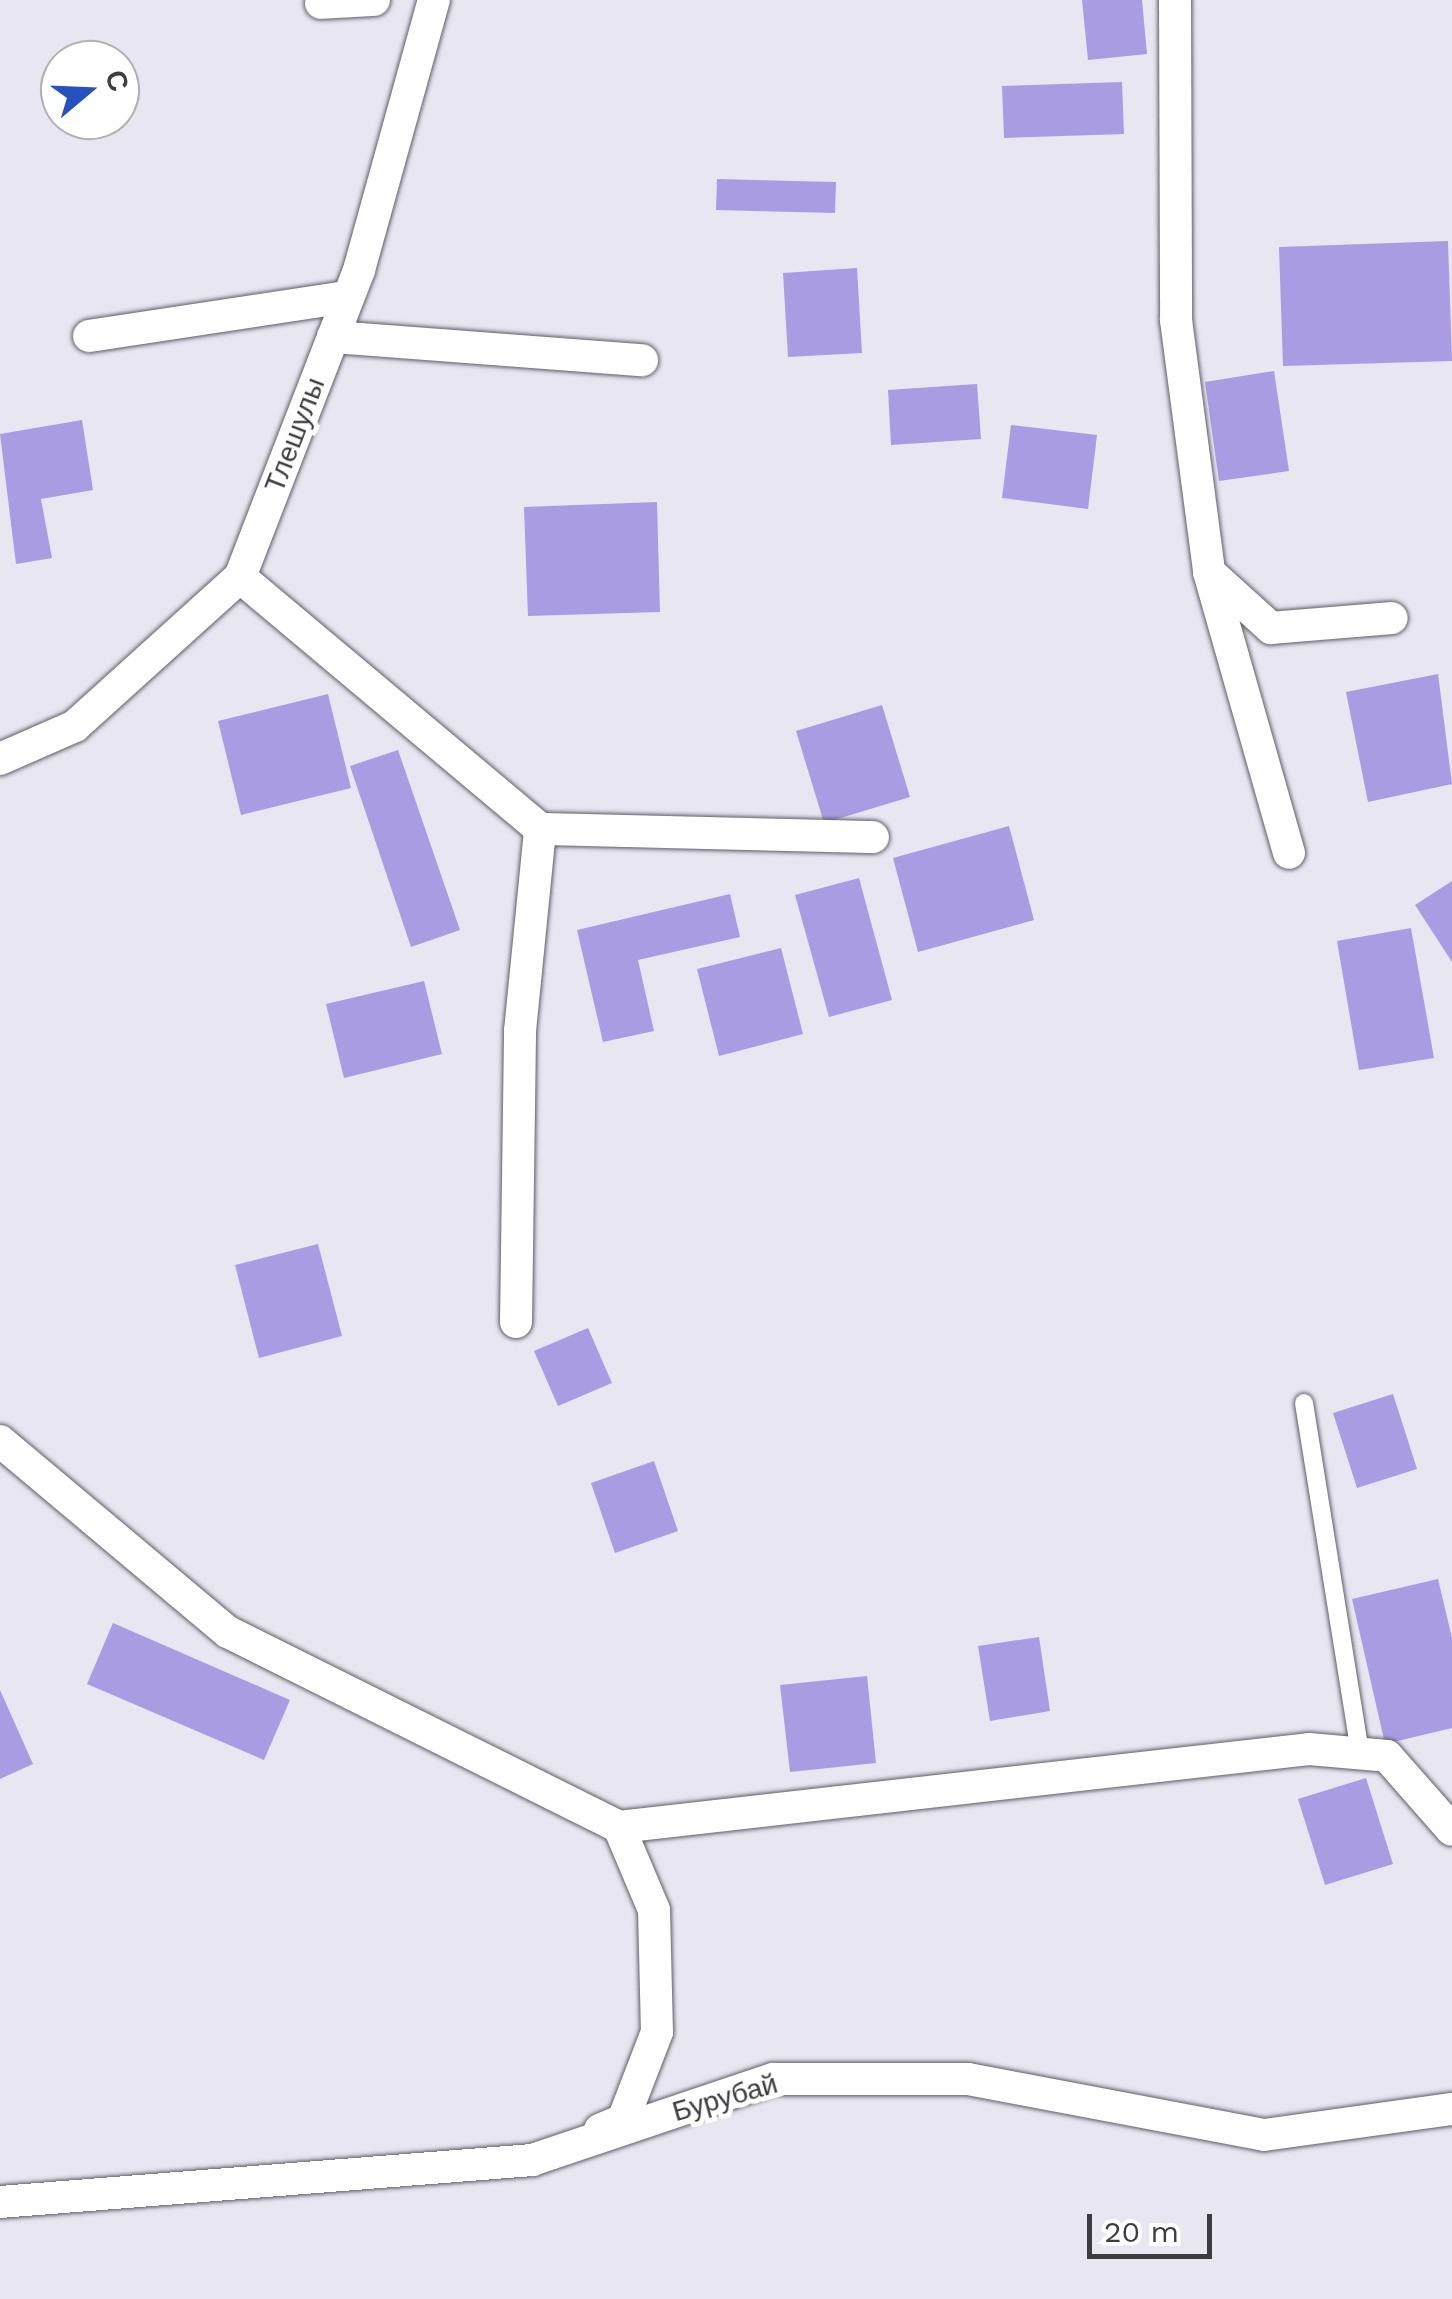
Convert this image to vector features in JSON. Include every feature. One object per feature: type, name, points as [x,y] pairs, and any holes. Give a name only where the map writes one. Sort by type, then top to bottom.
[{"type":"street","points":[[320,3],[374,0]]},
{"type":"street","name":"Тлешулы","points":[[0,759],[75,726],[240,577],[348,298],[434,0]]},
{"type":"street","points":[[1175,0],[1176,320],[1209,572],[1289,853]]},
{"type":"street","points":[[89,336],[348,298]]},
{"type":"street","points":[[332,337],[642,360]]},
{"type":"street","points":[[1209,572],[1271,628],[1392,618]]},
{"type":"street","points":[[240,577],[540,829],[873,837]]},
{"type":"street","points":[[516,1322],[520,1032],[540,829]]},
{"type":"street","points":[[0,1441],[228,1632],[620,1827],[1308,1749],[1388,1756],[1452,1830]]},
{"type":"street","points":[[532,2160],[622,2120],[658,2032],[654,1910],[620,1827]]},
{"type":"street","name":"Бурубай","points":[[0,2202],[532,2160],[773,2079],[968,2079],[1264,2135],[1452,2109]]},
{"type":"lane","points":[[1304,1403],[1360,1754]]},
{"type":"building","points":[[1082,0],[1142,0],[1147,54],[1088,60]]},
{"type":"building","points":[[1122,82],[1124,134],[1004,138],[1002,86]]},
{"type":"building","points":[[717,179],[836,182],[835,213],[716,210]]},
{"type":"building","points":[[1448,241],[1452,361],[1283,366],[1279,247]]},
{"type":"building","points":[[857,268],[862,353],[788,357],[783,273]]},
{"type":"building","points":[[1274,371],[1289,471],[1219,481],[1205,382]]},
{"type":"building","points":[[977,384],[981,439],[891,445],[888,390]]},
{"type":"building","points":[[82,420],[93,490],[41,499],[52,558],[16,564],[0,434]]},
{"type":"building","points":[[1011,425],[1097,435],[1088,509],[1002,498]]},
{"type":"building","points":[[657,502],[660,612],[528,616],[524,507]]},
{"type":"building","points":[[1438,674],[1452,784],[1368,802],[1346,692]]},
{"type":"building","points":[[328,694],[351,788],[241,815],[218,721]]},
{"type":"building","points":[[882,705],[910,797],[824,823],[796,731]]},
{"type":"building","points":[[398,750],[460,930],[411,947],[350,766]]},
{"type":"building","points":[[1009,826],[1034,920],[918,952],[893,858]]},
{"type":"building","points":[[859,878],[892,1000],[829,1017],[795,895]]},
{"type":"building","points":[[1452,881],[1452,962],[1415,905]]},
{"type":"building","points":[[730,894],[740,937],[638,960],[654,1031],[603,1042],[577,930]]},
{"type":"building","points":[[1411,928],[1434,1058],[1359,1070],[1337,941]]},
{"type":"building","points":[[781,948],[803,1034],[719,1056],[697,969]]},
{"type":"building","points":[[424,981],[442,1054],[344,1078],[326,1004]]},
{"type":"building","points":[[318,1244],[342,1336],[259,1358],[235,1265]]},
{"type":"building","points":[[588,1328],[612,1383],[558,1406],[534,1351]]},
{"type":"building","points":[[1393,1394],[1417,1469],[1357,1488],[1333,1413]]},
{"type":"building","points":[[654,1461],[678,1531],[615,1553],[591,1483]]},
{"type":"building","points":[[1438,1579],[1452,1638],[1452,1728],[1385,1744],[1352,1599]]},
{"type":"building","points":[[113,1623],[290,1700],[264,1760],[87,1684]]},
{"type":"building","points":[[1039,1637],[1050,1711],[990,1721],[978,1646]]},
{"type":"building","points":[[867,1676],[876,1763],[790,1772],[780,1685]]},
{"type":"building","points":[[0,1690],[33,1764],[0,1779]]},
{"type":"building","points":[[1366,1778],[1393,1864],[1325,1885],[1298,1799]]}]
